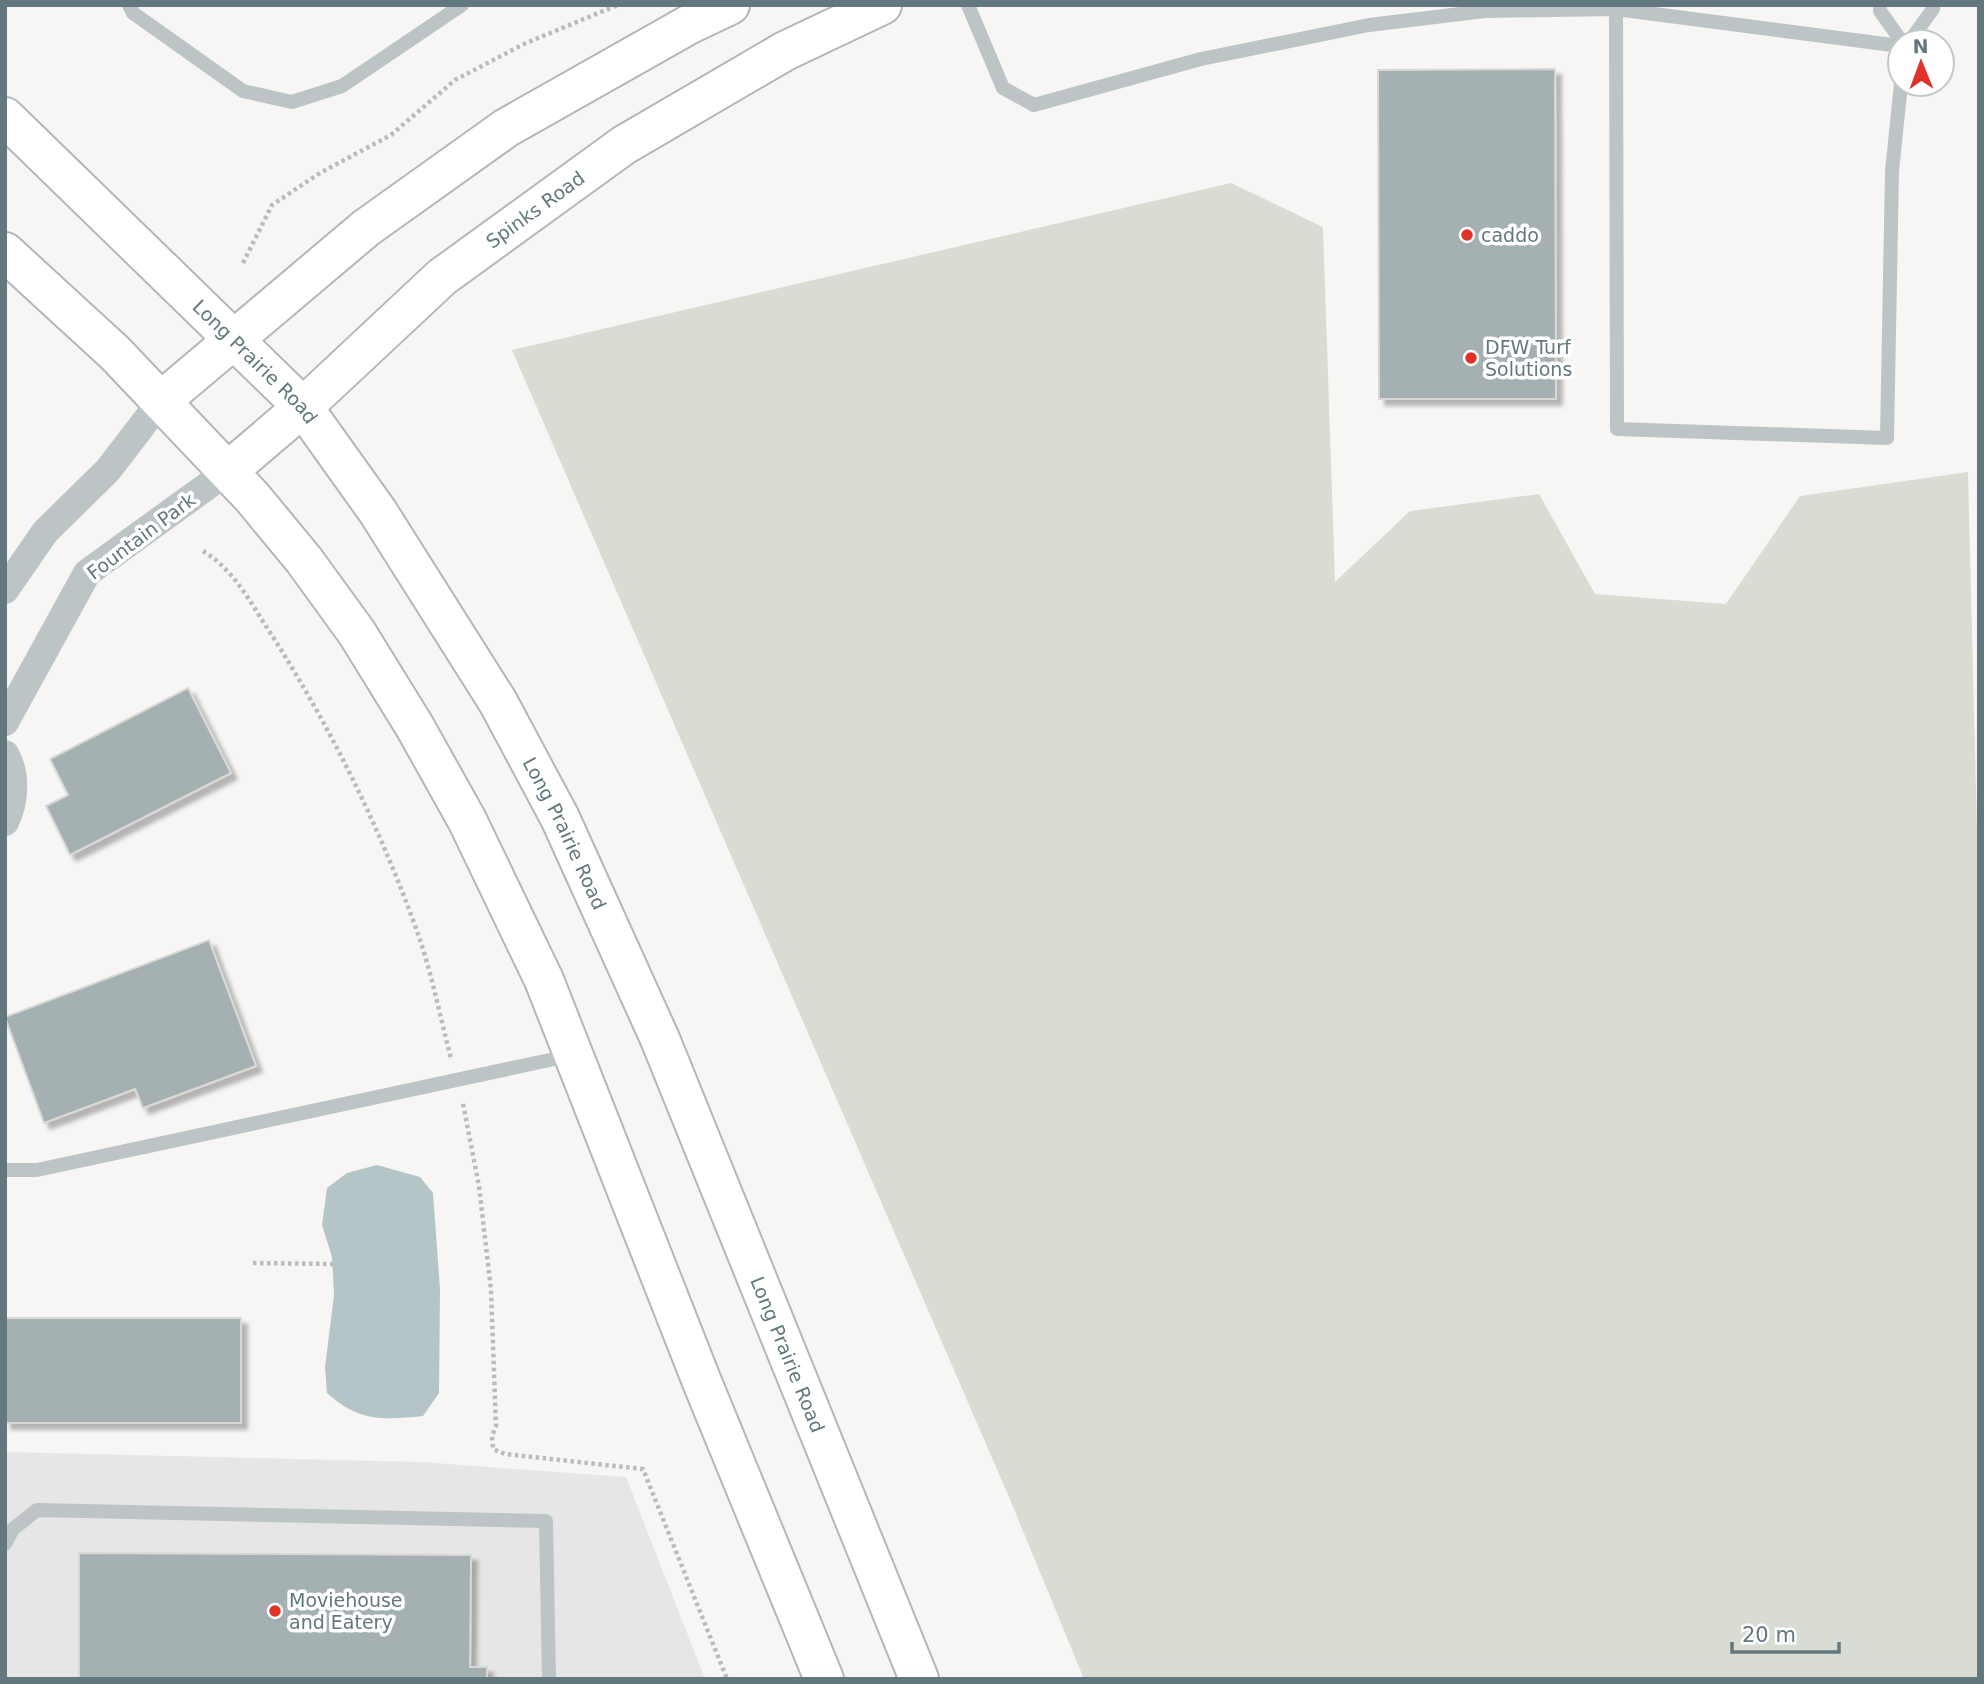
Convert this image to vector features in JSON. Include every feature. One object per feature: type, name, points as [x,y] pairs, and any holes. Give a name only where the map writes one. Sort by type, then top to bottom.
[{"type":"main road","points":[[161,401],[366,228],[506,128],[690,24],[730,5]]},
{"type":"main road","name":"Spinks Road","points":[[228,471],[303,407],[442,277],[624,145],[785,51],[882,5]]},
{"type":"main road","name":"Long Prairie Road","points":[[5,117],[303,407],[377,512],[498,702],[560,818],[660,1039],[919,1679]]},
{"type":"main road","points":[[5,252],[115,353],[228,471],[304,560],[357,634],[415,727],[467,820],[544,980],[702,1382],[824,1679]]},
{"type":"street","points":[[5,590],[45,532],[108,470],[161,401]]},
{"type":"street","name":"Fountain Park","points":[[5,722],[87,573],[228,471]]},
{"type":"street","points":[[5,754],[9,760],[14,784],[11,811],[5,822]]},
{"type":"lane","points":[[129,5],[133,13],[243,91],[292,102],[342,86],[462,5]]},
{"type":"lane","points":[[968,5],[1003,88],[1034,105],[1201,59],[1369,25],[1485,10],[1616,9],[1886,42]]},
{"type":"lane","points":[[1880,5],[1880,11],[1891,28]]},
{"type":"lane","points":[[1919,28],[1933,5]]},
{"type":"lane","points":[[1616,9],[1617,429],[1887,438],[1892,171],[1900,98]]},
{"type":"lane","points":[[5,1170],[37,1170],[573,1054]]},
{"type":"lane","points":[[5,1545],[13,1529],[37,1510],[545,1521],[549,1679]]},
{"type":"path","points":[[243,262],[272,205],[320,173],[391,135],[455,80],[526,43],[618,5]]},
{"type":"path","points":[[204,551],[220,562],[246,595],[296,673],[353,778],[390,861],[419,936],[456,1080],[479,1186],[491,1290],[496,1426],[492,1436],[493,1449],[505,1454],[643,1469],[727,1679]]},
{"type":"path","points":[[253,1263],[333,1264]]},
{"type":"shaded area","points":[[1231,183],[1323,227],[1335,582],[1410,511],[1539,494],[1595,594],[1726,604],[1800,496],[1968,472],[1979,910],[1979,1679],[1084,1679],[1009,1497],[512,350]]},
{"type":"shaded area","points":[[377,1165],[420,1177],[433,1193],[440,1289],[439,1393],[423,1416],[372,1417],[350,1409],[327,1393],[325,1367],[334,1295],[332,1257],[322,1225],[327,1188],[347,1173]]},
{"type":"shaded area","points":[[5,1452],[420,1462],[626,1477],[705,1679],[5,1679]]},
{"type":"building","name":"caddo","points":[[1555,69],[1556,399],[1379,399],[1378,70]]},
{"type":"building","points":[[188,688],[231,773],[70,855],[46,806],[68,795],[50,759]]},
{"type":"building","points":[[209,940],[256,1066],[143,1108],[135,1089],[44,1123],[5,1017]]},
{"type":"building","points":[[5,1318],[241,1318],[241,1423],[5,1423]]},
{"type":"building","name":"Moviehouse and Eatery","points":[[79,1553],[471,1555],[470,1667],[487,1667],[487,1679],[79,1679]]},
{"type":"place","name":"caddo","points":[[1467,235]]},
{"type":"place","name":"DFW Turf Solutions","points":[[1471,358]]},
{"type":"place","name":"Moviehouse and Eatery","points":[[275,1611]]}]
